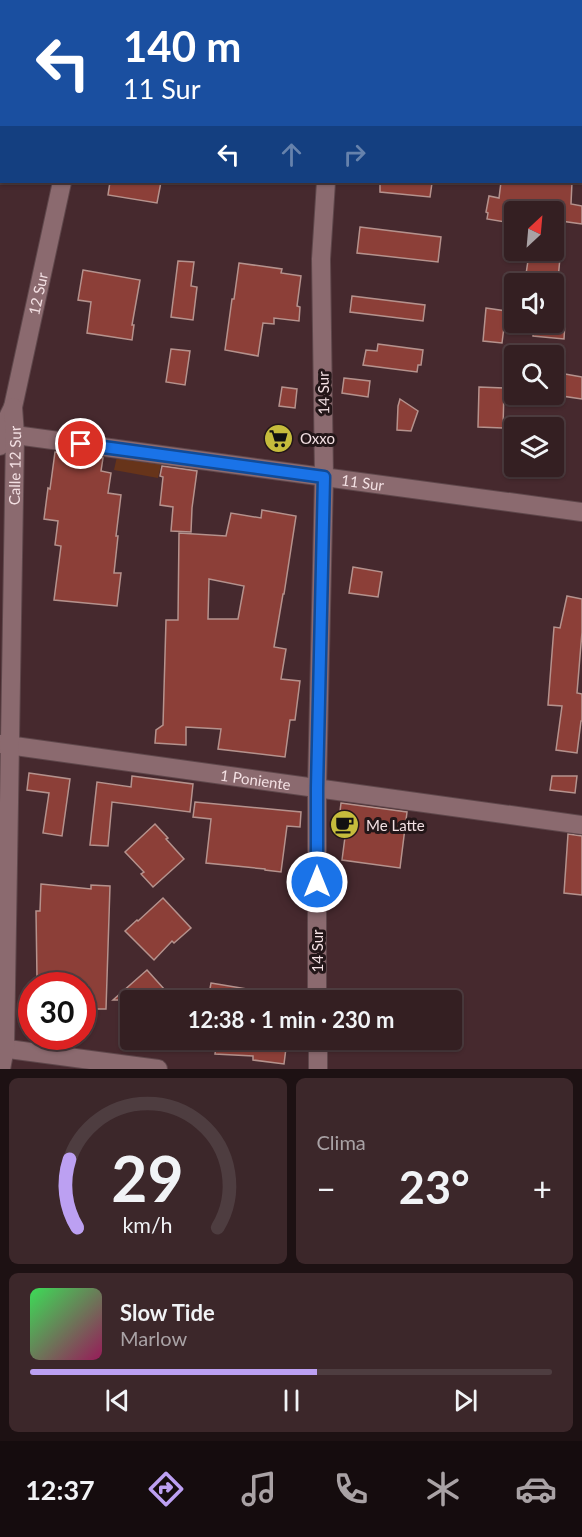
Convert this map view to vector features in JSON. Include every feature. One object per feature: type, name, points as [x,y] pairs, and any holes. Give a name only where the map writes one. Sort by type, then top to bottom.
[{"type":"street","name":"12 Sur","points":[[14,407],[62,183]]},
{"type":"street","name":"14 Sur","points":[[317,990],[317,788],[324,477],[321,260],[326,183]]},
{"type":"street","name":"Calle 12 Sur","points":[[1,1069],[5,839],[4,437],[14,407]]},
{"type":"street","name":"11 Sur","points":[[4,437],[582,512]]},
{"type":"street","name":"1 Poniente","points":[[5,744],[582,825]]},
{"type":"street","points":[[3,1048],[158,1069]]},
{"type":"street","points":[[318,1050],[318,1069]]},
{"type":"shaded area","points":[[118,452],[162,460],[158,478],[114,470]]},
{"type":"building","points":[[110,183],[161,183],[157,203],[108,195]]},
{"type":"building","points":[[380,183],[432,183],[430,197],[380,192]]},
{"type":"building","points":[[501,183],[572,183],[571,204],[582,206],[582,224],[564,221],[564,201],[504,201],[504,222],[487,219],[489,196],[499,198]]},
{"type":"building","points":[[360,227],[441,237],[438,262],[357,253]]},
{"type":"building","points":[[178,261],[194,262],[191,286],[197,287],[193,320],[171,317]]},
{"type":"building","points":[[528,261],[560,261],[559,273],[526,273]]},
{"type":"building","points":[[239,263],[282,269],[281,273],[301,276],[297,306],[300,307],[299,321],[274,318],[274,324],[263,323],[258,356],[225,350]]},
{"type":"building","points":[[83,270],[140,280],[132,325],[134,325],[132,340],[87,333],[91,302],[78,300]]},
{"type":"building","points":[[352,296],[425,305],[423,321],[350,312]]},
{"type":"building","points":[[486,308],[504,311],[502,343],[483,341]]},
{"type":"building","points":[[565,322],[564,339],[533,336],[533,333],[564,333]]},
{"type":"building","points":[[378,344],[423,350],[421,365],[418,365],[417,372],[363,365],[366,350],[377,351]]},
{"type":"building","points":[[171,349],[190,351],[185,385],[166,382]]},
{"type":"building","points":[[565,374],[582,377],[582,399],[564,396]]},
{"type":"building","points":[[344,378],[370,381],[368,397],[342,393]]},
{"type":"building","points":[[282,387],[297,389],[295,408],[279,406]]},
{"type":"building","points":[[479,387],[504,388],[503,428],[478,427]]},
{"type":"building","points":[[400,399],[418,411],[411,431],[397,430]]},
{"type":"building","points":[[55,452],[103,458],[101,471],[111,473],[108,493],[121,495],[114,573],[121,573],[117,606],[54,600],[61,546],[55,545],[58,521],[44,519]]},
{"type":"building","points":[[162,466],[197,471],[191,532],[171,531],[173,507],[160,505]]},
{"type":"building","points":[[262,510],[296,516],[274,647],[286,649],[281,679],[300,681],[295,720],[290,720],[285,757],[218,749],[221,729],[186,727],[186,745],[155,743],[156,730],[163,725],[166,620],[178,620],[179,533],[226,536],[231,513],[261,518]],"holes":[[[209,579],[244,586],[238,619],[208,619]]]},
{"type":"building","points":[[353,567],[382,572],[378,597],[349,593]]},
{"type":"building","points":[[567,596],[582,599],[577,693],[582,694],[582,721],[577,753],[556,750],[562,706],[548,705],[554,627],[560,628]]},
{"type":"building","points":[[29,773],[70,779],[62,836],[43,833],[49,793],[27,790]]},
{"type":"building","points":[[132,776],[193,784],[190,812],[112,802],[108,846],[90,845],[97,782],[131,787]]},
{"type":"building","points":[[552,776],[577,776],[575,793],[550,790]]},
{"type":"building","points":[[195,802],[301,812],[300,827],[287,826],[281,872],[206,863],[211,819],[193,817]]},
{"type":"building","points":[[341,803],[407,812],[400,868],[342,860],[345,837],[337,836]]},
{"type":"building","points":[[155,824],[184,859],[153,887],[141,874],[144,872],[125,852]]},
{"type":"building","points":[[568,834],[582,836],[582,895],[564,893]]},
{"type":"building","points":[[41,884],[91,889],[91,885],[110,886],[106,1009],[96,1009],[96,972],[37,972],[36,911],[40,911]]},
{"type":"building","points":[[163,898],[191,928],[174,943],[172,941],[154,960],[125,931]]},
{"type":"building","points":[[147,970],[165,990],[124,990]]},
{"type":"building","points":[[211,983],[253,990],[210,990]]},
{"type":"building","points":[[216,1050],[286,1050],[284,1064],[253,1060],[253,1056],[215,1054]]},
{"type":"place","name":"Oxxo","points":[[279,438]]},
{"type":"place","name":"Me Latte","points":[[345,825]]},
{"type":"route","points":[[81,444],[324,477],[317,882]]}]
